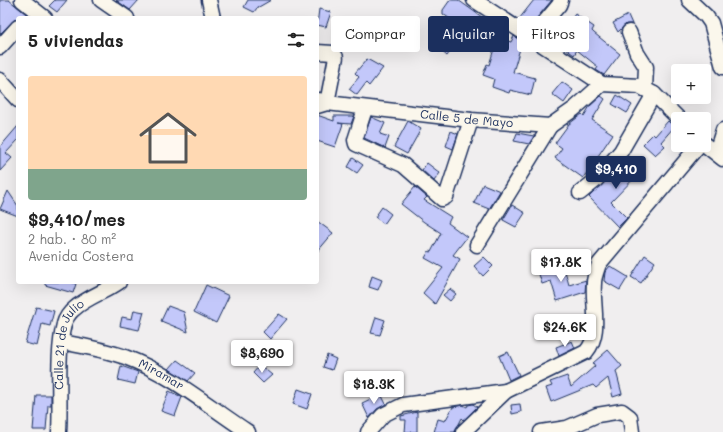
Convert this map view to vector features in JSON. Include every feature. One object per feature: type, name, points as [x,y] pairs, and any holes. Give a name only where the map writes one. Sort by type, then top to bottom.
[{"type":"street","points":[[22,0],[35,15]]},
{"type":"street","points":[[101,0],[124,16]]},
{"type":"street","points":[[209,0],[213,16]]},
{"type":"street","points":[[474,0],[517,27]]},
{"type":"street","points":[[550,16],[559,5],[561,0]]},
{"type":"street","points":[[688,0],[706,16],[711,23],[723,68]]},
{"type":"street","points":[[0,47],[16,29]]},
{"type":"street","points":[[580,193],[596,180],[621,151],[649,91],[646,67],[637,54],[629,32]]},
{"type":"street","points":[[319,52],[333,53],[336,57],[320,103]]},
{"type":"street","points":[[554,52],[602,84],[639,86],[649,91],[672,112]]},
{"type":"street","points":[[0,80],[16,98]]},
{"type":"street","points":[[477,245],[550,126],[574,109],[602,84]]},
{"type":"street","name":"Calle 5 de Mayo","points":[[320,103],[471,120],[550,126]]},
{"type":"street","points":[[365,109],[355,140],[356,144],[402,165],[442,199],[446,197],[471,120]]},
{"type":"street","points":[[719,155],[723,130]]},
{"type":"street","points":[[368,432],[383,415],[403,405],[506,391],[586,352],[593,344],[595,335],[594,281],[599,264],[693,152]]},
{"type":"street","name":"Calle 21 de Julio","points":[[59,432],[64,323],[73,309],[85,300],[110,289],[116,284]]},
{"type":"street","name":"Miramar","points":[[62,342],[124,357],[148,367],[197,396],[248,432]]},
{"type":"street","points":[[468,430],[506,391]]},
{"type":"street","points":[[541,432],[567,428],[597,415],[622,411],[630,417],[632,432]]},
{"type":"building","points":[[0,0],[9,0],[29,16],[16,16],[16,19],[0,34]]},
{"type":"building","points":[[55,0],[67,0],[57,12],[49,6]]},
{"type":"building","points":[[116,0],[139,0],[130,10]]},
{"type":"building","points":[[248,0],[271,0],[257,8],[254,12],[244,7]]},
{"type":"building","points":[[450,0],[458,0],[480,16],[446,16],[443,14],[443,10]]},
{"type":"building","points":[[534,0],[552,0],[538,16],[521,16]]},
{"type":"building","points":[[319,9],[331,12],[326,27],[319,25]]},
{"type":"building","points":[[628,15],[632,24],[626,24],[618,32],[613,23]]},
{"type":"building","points":[[589,24],[594,27],[592,31],[620,54],[604,75],[596,70],[598,67],[579,52],[589,52]]},
{"type":"building","points":[[514,36],[517,38],[517,52],[519,52],[513,72],[535,78],[531,95],[510,90],[509,93],[492,87],[494,79],[483,75],[487,64],[489,65],[493,52],[509,52],[509,41],[511,42]]},
{"type":"building","points":[[442,52],[450,52],[447,56]]},
{"type":"building","points":[[367,59],[383,68],[369,86],[366,83],[357,95],[349,89],[359,77],[355,73]]},
{"type":"building","points":[[562,82],[573,90],[564,103],[552,94]]},
{"type":"building","points":[[617,95],[632,105],[627,113],[612,104]]},
{"type":"building","points":[[601,96],[605,99],[592,120],[613,134],[583,178],[555,158],[562,148],[555,143],[569,124],[582,114],[584,116],[590,106]]},
{"type":"building","points":[[319,116],[334,121],[334,116],[354,116],[351,124],[338,123],[343,124],[335,147],[319,142]]},
{"type":"building","points":[[371,117],[385,123],[380,134],[389,137],[385,148],[364,138]]},
{"type":"building","points":[[408,121],[421,129],[407,154],[394,147]]},
{"type":"building","points":[[668,121],[671,124],[671,130],[661,142],[665,146],[655,155],[643,144],[653,134],[655,136]]},
{"type":"building","points":[[16,128],[16,142],[6,153],[12,158],[0,171],[0,147]]},
{"type":"building","points":[[451,131],[458,134],[453,149],[446,146]]},
{"type":"building","points":[[517,133],[534,136],[529,144],[514,141]]},
{"type":"building","points":[[353,158],[363,165],[357,173],[348,167]]},
{"type":"building","points":[[632,158],[643,169],[611,202],[627,218],[618,227],[589,197],[626,160],[628,162]]},
{"type":"building","points":[[427,163],[440,173],[434,181],[422,170]]},
{"type":"building","points":[[483,184],[500,191],[489,209],[474,203]]},
{"type":"building","points":[[415,187],[427,197],[424,200],[451,217],[448,223],[467,237],[453,255],[460,259],[435,304],[423,293],[443,268],[425,258],[429,251],[431,252],[441,233],[401,204]]},
{"type":"building","points":[[8,191],[16,203],[16,215],[0,209]]},
{"type":"building","points":[[512,205],[525,213],[516,227],[503,220]]},
{"type":"building","points":[[382,207],[391,214],[384,224],[375,217]]},
{"type":"building","points":[[319,222],[333,233],[319,250]]},
{"type":"building","points":[[645,255],[655,262],[641,283],[631,277]]},
{"type":"building","points":[[484,257],[493,266],[483,276],[474,266]]},
{"type":"building","points":[[563,264],[569,285],[586,280],[585,292],[557,301],[551,281],[542,284],[538,271]]},
{"type":"building","points":[[610,266],[628,277],[620,290],[604,281],[605,272]]},
{"type":"building","points":[[372,276],[382,280],[378,290],[369,287]]},
{"type":"building","points":[[45,284],[76,284],[73,293]]},
{"type":"building","points":[[206,285],[229,296],[216,323],[194,312]]},
{"type":"building","points":[[450,289],[456,294],[450,301],[443,295]]},
{"type":"building","points":[[168,306],[184,312],[188,332],[161,321]]},
{"type":"building","points":[[36,307],[54,311],[50,326],[42,324],[37,346],[25,343]]},
{"type":"building","points":[[134,310],[144,312],[139,330],[120,326],[122,317],[132,319]]},
{"type":"building","points":[[279,314],[287,319],[270,339],[263,332]]},
{"type":"building","points":[[376,317],[385,320],[380,335],[371,333]]},
{"type":"building","points":[[572,341],[575,348],[559,356],[556,347]]},
{"type":"building","points":[[608,350],[622,366],[616,371],[622,394],[613,397],[608,378],[596,388],[593,385],[551,402],[546,388],[552,386],[550,382],[567,376],[571,387],[595,366],[593,363]]},
{"type":"building","points":[[508,352],[519,375],[509,380],[499,356]]},
{"type":"building","points":[[327,355],[336,359],[332,370],[323,367]]},
{"type":"building","points":[[177,360],[195,373],[188,381],[169,369]]},
{"type":"building","points":[[260,365],[272,375],[263,383],[253,373]]},
{"type":"building","points":[[121,366],[138,372],[135,384],[118,380]]},
{"type":"building","points":[[298,389],[312,394],[307,409],[293,404]]},
{"type":"building","points":[[169,391],[182,397],[175,416],[161,411]]},
{"type":"building","points":[[381,394],[386,404],[377,409],[369,418],[362,403]]},
{"type":"building","points":[[36,395],[51,395],[51,405],[48,405],[46,430],[33,430]]},
{"type":"building","points":[[473,404],[477,407],[464,420],[462,418],[455,432],[434,432],[438,419],[445,421],[453,407],[463,405],[467,407],[468,405]]},
{"type":"building","points":[[520,404],[521,412],[512,414],[511,405]]},
{"type":"building","points":[[417,412],[417,432],[405,432],[406,420],[401,420],[401,416]]}]
